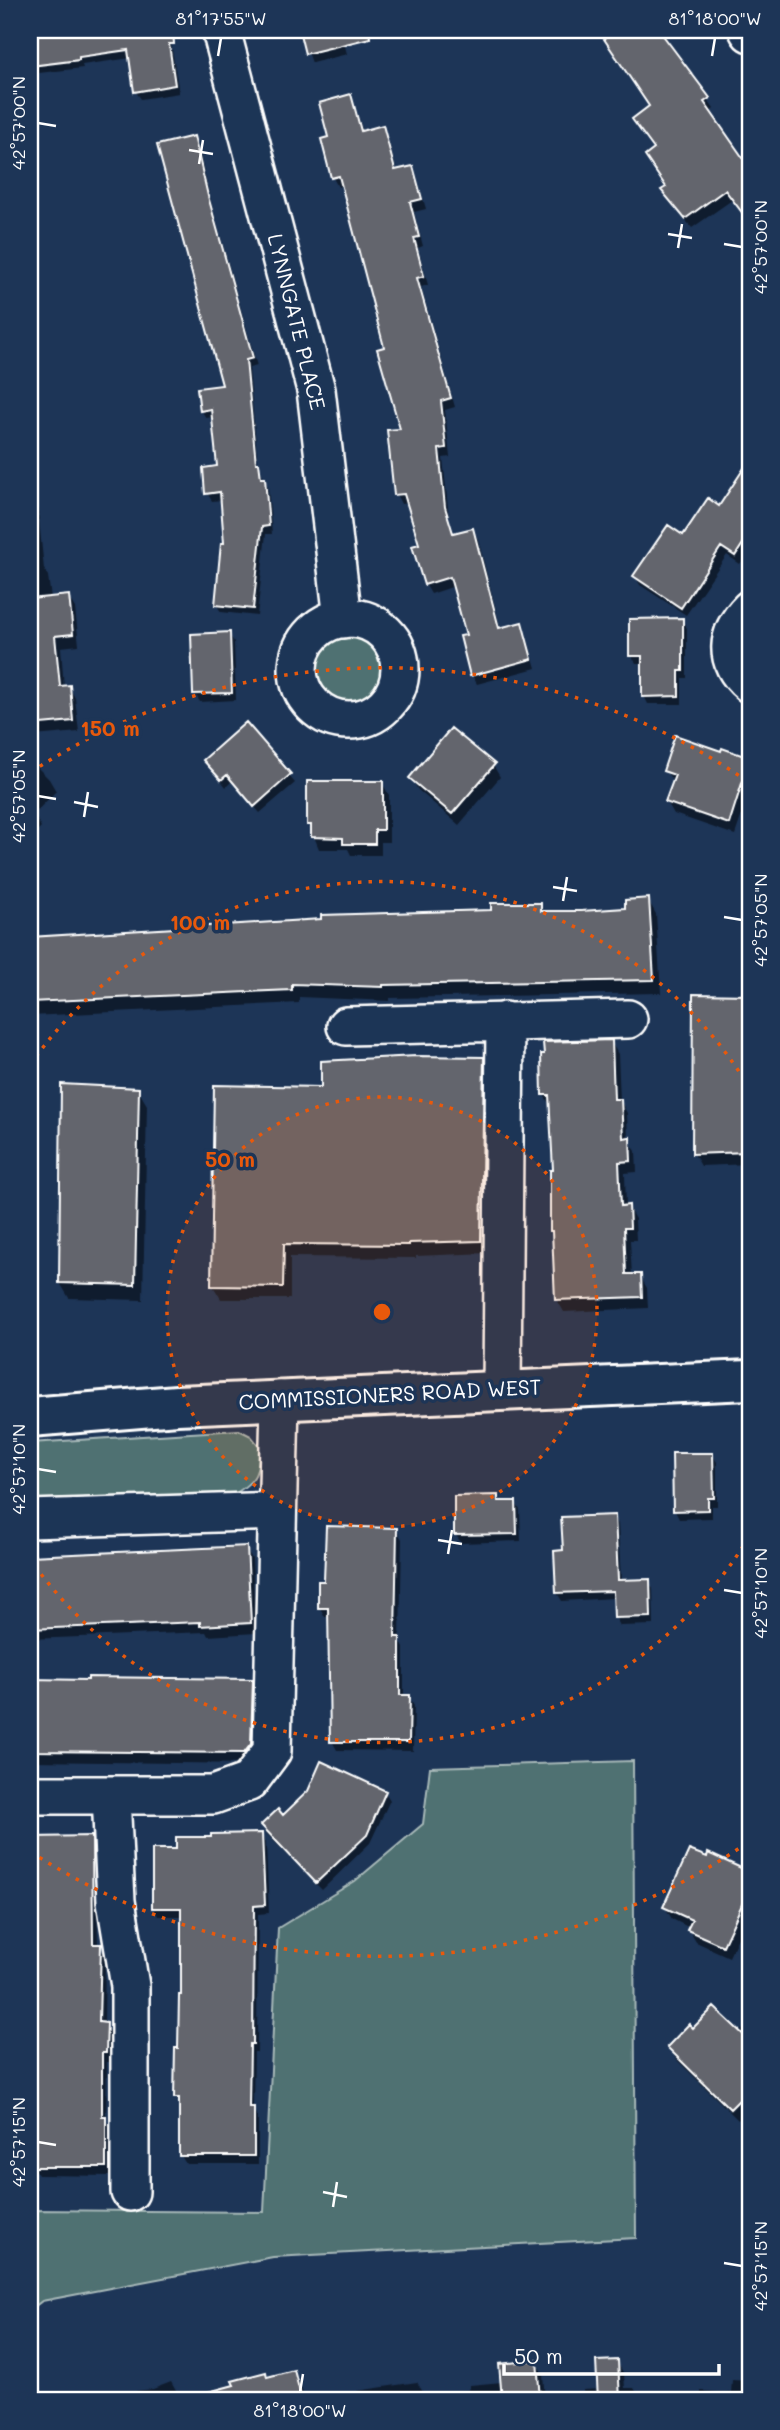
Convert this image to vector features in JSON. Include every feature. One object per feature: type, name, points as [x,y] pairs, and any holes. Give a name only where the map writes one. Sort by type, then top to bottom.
[{"type":"main road","name":"COMMISSIONERS ROAD WEST","points":[[30,1417],[177,1405],[750,1380]]},
{"type":"street","name":"LYNNGATE PLACE","points":[[221,30],[316,390],[343,619]]},
{"type":"street","points":[[750,609],[738,621],[731,638],[732,657],[740,675],[750,684]]},
{"type":"street","points":[[346,1026],[628,1019]]},
{"type":"street","points":[[502,1390],[505,1021]]},
{"type":"street","points":[[30,1795],[213,1795],[249,1782],[272,1751],[280,1400]]},
{"type":"street","points":[[30,1519],[277,1511]]},
{"type":"street","points":[[111,1795],[116,1901],[130,1986],[130,2192]]},
{"type":"green space","points":[[342,636],[356,636],[368,641],[378,651],[383,670],[378,689],[368,699],[356,704],[342,704],[330,699],[320,689],[315,677],[315,663],[320,651],[330,641]]},
{"type":"green space","points":[[239,1430],[251,1436],[260,1447],[253,1479],[236,1493],[30,1505],[30,1443]]},
{"type":"green space","points":[[633,1761],[636,2238],[273,2257],[42,2301],[30,2310],[30,2210],[264,2212],[278,1928],[355,1881],[423,1824],[430,1767]]},
{"type":"building","points":[[30,30],[173,30],[174,44],[169,44],[175,85],[134,92],[128,50],[30,66]]},
{"type":"building","points":[[299,30],[369,30],[370,38],[305,54]]},
{"type":"building","points":[[598,30],[659,30],[710,98],[704,102],[750,168],[750,223],[725,190],[685,219],[661,190],[666,187],[645,156],[654,149],[632,119],[649,106]]},
{"type":"building","points":[[351,94],[361,131],[383,125],[395,170],[413,166],[422,199],[410,202],[419,237],[414,238],[424,276],[417,278],[451,398],[441,401],[446,448],[439,449],[445,507],[453,533],[473,528],[499,628],[522,622],[532,659],[470,676],[460,636],[466,635],[450,577],[424,585],[412,546],[419,544],[404,494],[394,495],[387,430],[400,429],[377,349],[384,347],[339,176],[331,178],[321,139],[328,137],[319,103]]},
{"type":"building","points":[[194,136],[253,358],[246,360],[256,463],[259,463],[261,478],[265,478],[269,526],[262,527],[253,609],[215,605],[221,543],[224,543],[220,492],[205,494],[203,468],[217,466],[211,409],[200,411],[197,388],[222,385],[157,145]]},
{"type":"building","points":[[750,459],[750,533],[735,556],[721,547],[681,608],[633,576],[668,525],[683,535],[708,498],[719,506]]},
{"type":"building","points":[[69,595],[73,634],[55,636],[60,686],[70,685],[73,721],[30,725],[30,599]]},
{"type":"building","points":[[683,618],[683,671],[679,671],[679,696],[642,697],[642,656],[629,656],[629,619]]},
{"type":"building","points":[[230,632],[232,693],[193,694],[191,634]]},
{"type":"building","points":[[246,722],[291,774],[254,807],[227,775],[221,780],[203,760]]},
{"type":"building","points":[[451,728],[495,764],[452,814],[409,778]]},
{"type":"building","points":[[675,735],[750,758],[729,824],[665,802],[675,775],[663,771]]},
{"type":"building","points":[[307,781],[383,781],[383,830],[375,830],[375,844],[343,844],[343,838],[311,837],[311,825],[307,825]]},
{"type":"building","points":[[649,898],[654,980],[383,987],[292,984],[292,990],[30,1002],[30,937],[321,919],[321,915],[491,910],[491,903],[541,903],[541,911],[581,911],[625,908],[625,900]]},
{"type":"building","points":[[693,994],[750,995],[748,1152],[692,1154]]},
{"type":"building","points":[[612,1040],[614,1099],[621,1099],[623,1138],[630,1137],[631,1161],[619,1162],[621,1206],[629,1205],[630,1228],[624,1228],[626,1274],[641,1274],[642,1297],[555,1300],[550,1231],[550,1170],[553,1170],[549,1095],[542,1095],[543,1042]]},
{"type":"building","points":[[416,1056],[484,1057],[481,1241],[409,1245],[284,1244],[283,1287],[211,1286],[214,1085],[321,1087],[321,1061]]},
{"type":"building","points":[[61,1084],[139,1088],[135,1285],[59,1283]]},
{"type":"building","points":[[672,1453],[713,1453],[714,1498],[708,1498],[708,1510],[673,1511]]},
{"type":"building","points":[[498,1495],[498,1501],[516,1501],[517,1534],[454,1535],[454,1496]]},
{"type":"building","points":[[615,1515],[618,1580],[650,1579],[651,1617],[614,1618],[613,1591],[556,1593],[554,1551],[563,1550],[561,1517]]},
{"type":"building","points":[[326,1526],[397,1528],[395,1637],[400,1637],[400,1695],[410,1695],[409,1742],[330,1742],[328,1608],[318,1608],[318,1581],[324,1581]]},
{"type":"building","points":[[247,1546],[251,1623],[200,1626],[200,1622],[30,1629],[30,1556]]},
{"type":"building","points":[[88,1677],[253,1679],[251,1744],[244,1753],[30,1751],[30,1679],[88,1680]]},
{"type":"building","points":[[321,1761],[386,1791],[367,1835],[316,1883],[261,1825],[278,1809],[283,1815],[308,1791]]},
{"type":"building","points":[[262,1833],[265,1905],[254,1906],[253,2044],[250,2044],[249,2107],[254,2107],[254,2156],[179,2156],[179,2098],[174,2098],[175,2048],[178,2048],[181,1995],[181,1908],[152,1908],[152,1849],[176,1849],[176,1837]]},
{"type":"building","points":[[92,1836],[93,1944],[101,1944],[99,2022],[107,2023],[106,2053],[102,2053],[102,2116],[106,2116],[106,2167],[31,2167],[30,1837]]},
{"type":"building","points":[[689,1850],[707,1857],[708,1853],[750,1872],[750,1887],[723,1946],[687,1930],[692,1920],[663,1907]]},
{"type":"building","points":[[714,2007],[750,2041],[750,2089],[730,2109],[667,2047],[689,2024],[693,2028]]},
{"type":"building","points":[[537,2360],[540,2400],[502,2400],[499,2364]]},
{"type":"building","points":[[618,2360],[620,2400],[598,2400],[596,2361]]},
{"type":"building","points":[[294,2370],[302,2400],[209,2400],[208,2392],[234,2385],[232,2381],[266,2372],[267,2377]]}]
